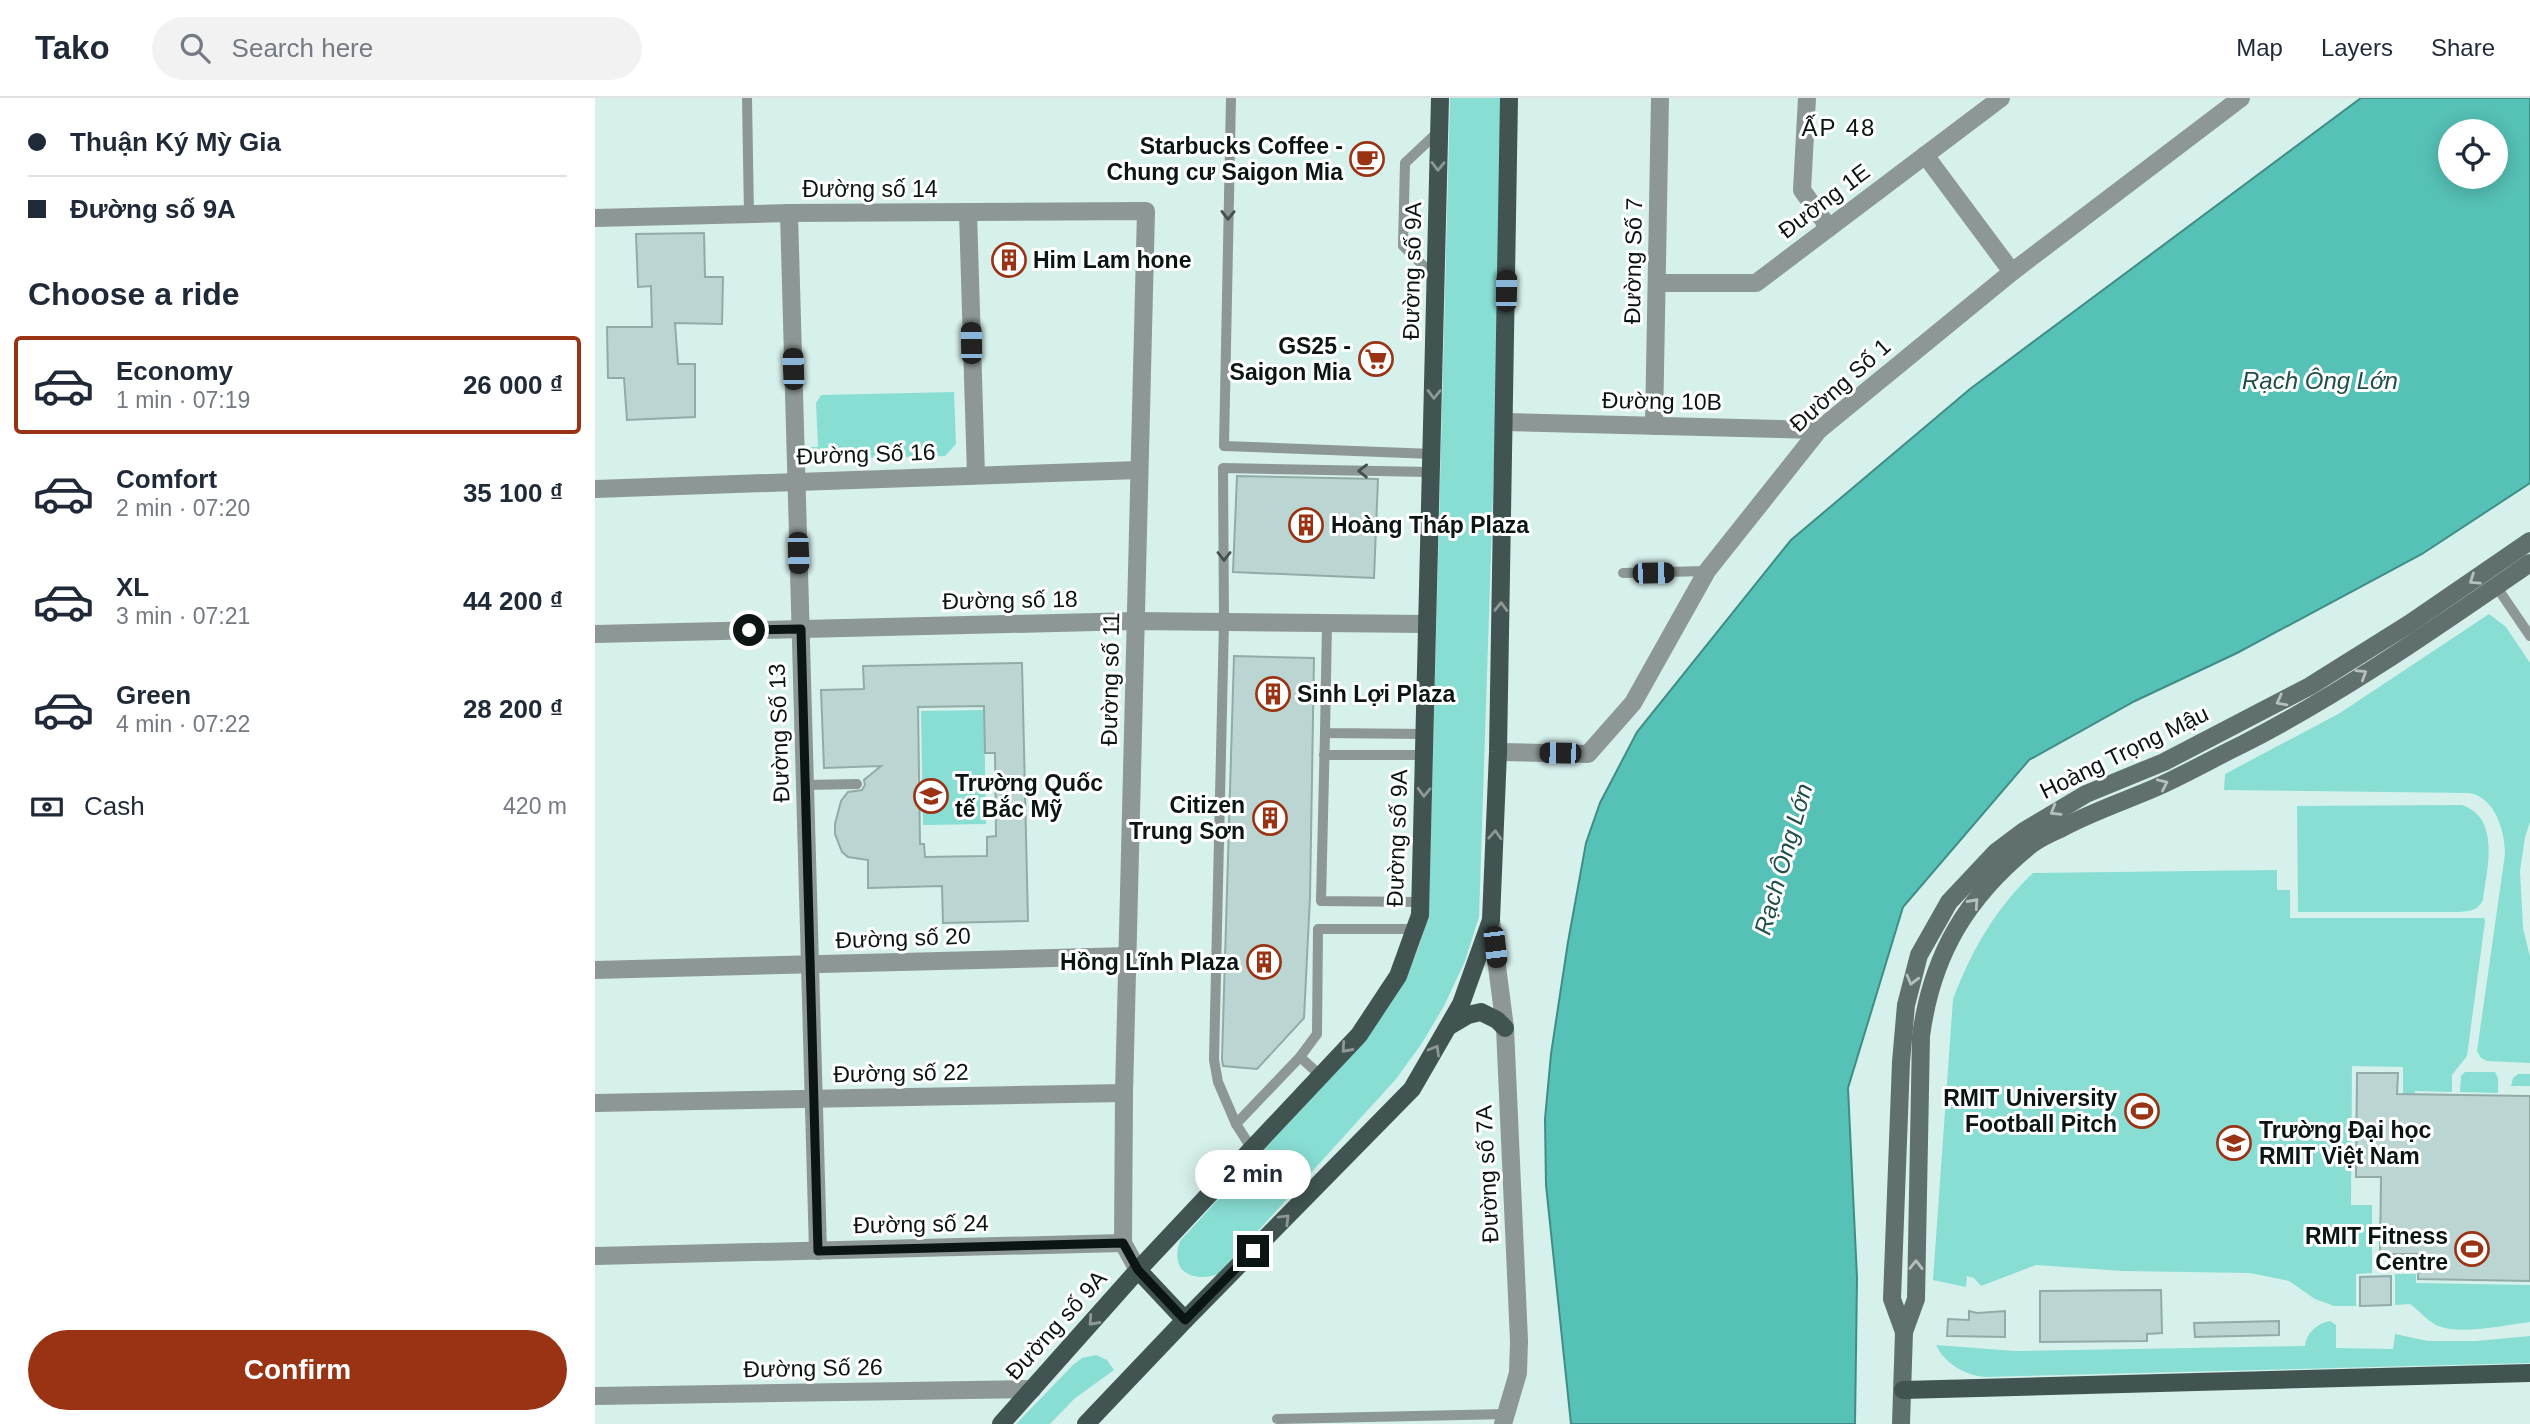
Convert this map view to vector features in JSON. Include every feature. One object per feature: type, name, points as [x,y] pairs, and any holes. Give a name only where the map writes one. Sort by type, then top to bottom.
[{"type":"main road","name":"Đường số 9A","points":[[1001,1424],[1138,1270],[1359,1035],[1398,976],[1416,929],[1420,915],[1426,734],[1440,98]]},
{"type":"main road","points":[[1086,1424],[1412,1089],[1461,1004],[1491,920],[1498,752],[1509,98]]},
{"type":"main road","name":"Hoàng Trọng Mậu","points":[[1904,1332],[1892,1299],[1906,1005],[1919,955],[1949,902],[1996,852],[2024,831],[2086,794],[2164,762],[2310,686],[2409,624],[2530,541]]},
{"type":"main road","name":"Hoàng Trọng Mậu","points":[[1901,1424],[1904,1332],[1916,1299],[1920,1057],[1926,1003],[1947,942],[1961,918],[2009,864],[2034,842],[2083,816],[2159,786],[2247,742],[2323,699],[2530,563]]},
{"type":"main road","points":[[1448,1027],[1468,1015],[1481,1012],[1497,1020],[1505,1028]]},
{"type":"main road","points":[[1138,1270],[1185,1320]]},
{"type":"main road","points":[[1903,1390],[2530,1373]]},
{"type":"street","name":"Đường Số 7","points":[[1654,426],[1660,98]]},
{"type":"street","points":[[1807,98],[1802,190],[1829,228]]},
{"type":"street","name":"Đường 1E","points":[[1657,282],[1756,282],[2001,98]]},
{"type":"street","name":"Đường Số 1","points":[[1498,752],[1588,754],[1633,703],[1707,571],[1819,430],[2012,272],[2241,98]]},
{"type":"street","points":[[1925,155],[2012,272]]},
{"type":"street","name":"Đường số 14","points":[[595,218],[789,213],[1146,211]]},
{"type":"street","name":"Đường số 11","points":[[1138,1270],[1123,1243],[1124,1093],[1146,211]]},
{"type":"street","name":"Đường Số 13","points":[[789,213],[818,1251]]},
{"type":"street","points":[[968,213],[976,475]]},
{"type":"street","name":"Đường 10B","points":[[1503,422],[1819,430]]},
{"type":"street","name":"Đường Số 16","points":[[595,489],[1139,470]]},
{"type":"street","name":"Đường số 18","points":[[595,634],[1136,621],[1427,624]]},
{"type":"street","name":"Đường số 7A","points":[[1491,920],[1505,1028],[1519,1341],[1518,1373],[1505,1419]]},
{"type":"street","name":"Đường số 20","points":[[595,970],[1129,956]]},
{"type":"street","name":"Đường số 22","points":[[595,1103],[1124,1093]]},
{"type":"street","name":"Đường số 24","points":[[595,1256],[1123,1243]]},
{"type":"street","name":"Đường Số 26","points":[[595,1396],[1033,1389]]},
{"type":"lane","points":[[747,98],[749,215]]},
{"type":"lane","points":[[1231,98],[1224,446],[1432,463]]},
{"type":"lane","points":[[1436,278],[1403,246],[1404,177],[1405,163],[1439,131]]},
{"type":"lane","points":[[1252,1149],[1236,1124],[1218,1082],[1214,1060],[1224,621],[1223,468],[1432,463]]},
{"type":"lane","points":[[1623,573],[1707,571]]},
{"type":"lane","points":[[2496,586],[2530,636]]},
{"type":"lane","points":[[1327,623],[1321,901],[1420,902]]},
{"type":"lane","points":[[1325,733],[1426,734]]},
{"type":"lane","points":[[1324,755],[1425,755]]},
{"type":"lane","points":[[805,785],[857,784]]},
{"type":"lane","points":[[1236,1124],[1300,1057],[1317,1034],[1318,929],[1416,929]]},
{"type":"lane","points":[[1300,1057],[1321,1076]]},
{"type":"lane","points":[[1277,1419],[1505,1419]]},
{"type":"shaded area","points":[[1450,98],[1503,98],[1500,281],[1479,917],[1465,961],[1444,1006],[1396,1079],[1219,1274],[1192,1276],[1181,1267],[1178,1260],[1180,1241],[1365,1039],[1405,978],[1425,927],[1429,908]]},
{"type":"shaded area","points":[[954,392],[956,444],[945,456],[819,459],[809,447],[818,447],[816,403],[821,395]]},
{"type":"shaded area","points":[[2489,614],[2506,627],[2530,663],[2530,822],[2520,871],[2523,928],[2530,957],[2530,1063],[2487,1061],[2481,1058],[2477,1051],[2505,854],[2497,816],[2486,801],[2469,793],[2224,790],[2225,774],[2340,713]]},
{"type":"shaded area","points":[[984,710],[986,824],[923,825],[921,711]]},
{"type":"shaded area","points":[[2462,805],[2482,821],[2489,846],[2483,900],[2476,908],[2460,912],[2298,912],[2297,806]]},
{"type":"shaded area","points":[[2277,870],[2277,890],[2290,890],[2290,918],[2484,918],[2485,921],[2467,1056],[2452,1075],[2452,1092],[2415,1091],[2414,1100],[2403,1100],[2403,1067],[2352,1066],[2351,1205],[2372,1205],[2372,1273],[2356,1274],[2356,1306],[2334,1306],[2315,1299],[2289,1281],[2250,1273],[2123,1271],[2036,1265],[1981,1286],[1974,1278],[1967,1276],[1966,1287],[1933,1280],[1953,999],[1977,947],[2007,901],[2033,873]]},
{"type":"shaded area","points":[[2465,1072],[2495,1072],[2498,1078],[2498,1093],[2460,1092],[2461,1076]]},
{"type":"shaded area","points":[[2518,1074],[2530,1074],[2530,1086],[2511,1086],[2513,1078]]},
{"type":"shaded area","points":[[2395,1274],[2416,1274],[2416,1283],[2530,1285],[2530,1322],[2469,1330],[2436,1325],[2410,1304],[2395,1305]]},
{"type":"shaded area","points":[[2330,1321],[2336,1325],[2336,1348],[2393,1349],[2395,1334],[2428,1341],[2476,1341],[2530,1336],[2530,1363],[1984,1377],[1956,1367],[1944,1357],[1936,1345],[2015,1351],[2305,1346],[2307,1337],[2313,1330]]},
{"type":"shaded area","points":[[1096,1355],[1107,1360],[1114,1370],[1074,1399],[1050,1424],[1016,1424],[1073,1365],[1082,1358]]},
{"type":"water","name":"Rạch Ông Lớn","points":[[2361,98],[2530,98],[2530,483],[2422,554],[2237,653],[2135,701],[2029,760],[1903,907],[1848,1088],[1857,1278],[1855,1424],[1571,1424],[1546,1185],[1545,1119],[1551,1054],[1586,843],[1600,803],[1637,732],[1791,540],[1970,389]]},
{"type":"building","points":[[704,233],[705,277],[723,277],[722,324],[675,323],[678,364],[695,364],[695,417],[627,420],[624,378],[608,378],[607,327],[652,327],[651,286],[638,287],[636,234]]},
{"type":"building","name":"Hoàng Tháp Plaza","points":[[1237,476],[1378,479],[1374,578],[1233,572]]},
{"type":"building","points":[[1234,656],[1314,658],[1310,897],[1304,1018],[1257,1069],[1223,1066],[1222,1059]]},
{"type":"building","points":[[1022,663],[1028,921],[943,923],[942,886],[868,888],[868,860],[848,857],[842,852],[835,834],[841,801],[848,792],[862,790],[864,780],[881,766],[824,768],[821,690],[864,689],[863,666]],"holes":[[[984,706],[985,753],[995,753],[996,836],[987,837],[987,856],[925,857],[924,844],[920,844],[918,707]]]},
{"type":"building","points":[[2357,1073],[2398,1073],[2397,1094],[2530,1096],[2530,1281],[2418,1279],[2419,1254],[2380,1254],[2381,1177],[2356,1177]]},
{"type":"building","points":[[2391,1276],[2391,1305],[2360,1306],[2360,1277]]},
{"type":"building","points":[[2161,1290],[2162,1333],[2147,1334],[2147,1341],[2040,1342],[2040,1291]]},
{"type":"building","points":[[1969,1311],[2005,1311],[2005,1337],[1947,1336],[1948,1319],[1969,1320]]},
{"type":"building","points":[[2279,1321],[2279,1335],[2195,1337],[2194,1323]]},
{"type":"place","name":"Starbucks Coffee - Chung cư Saigon Mia","points":[[1367,159]]},
{"type":"place","name":"Him Lam hone","points":[[1009,260]]},
{"type":"place","name":"GS25 - Saigon Mia","points":[[1376,359]]},
{"type":"place","name":"Hoàng Tháp Plaza","points":[[1306,525]]},
{"type":"place","name":"Sinh Lợi Plaza","points":[[1273,694]]},
{"type":"place","name":"Trường Quốc tế Bắc Mỹ","points":[[931,796]]},
{"type":"place","name":"Citizen Trung Sơn","points":[[1270,818]]},
{"type":"place","name":"Hồng Lĩnh Plaza","points":[[1264,962]]},
{"type":"place","name":"RMIT University Football Pitch","points":[[2142,1111]]},
{"type":"place","name":"Trường Đại học RMIT Việt Nam","points":[[2234,1143]]},
{"type":"place","name":"RMIT Fitness Centre","points":[[2472,1249]]},
{"type":"district","name":"ẤP 48","points":[[1839,127]]},
{"type":"route","points":[[749,630],[801,629],[818,1251],[1123,1243],[1138,1270],[1185,1320],[1253,1251]]}]
